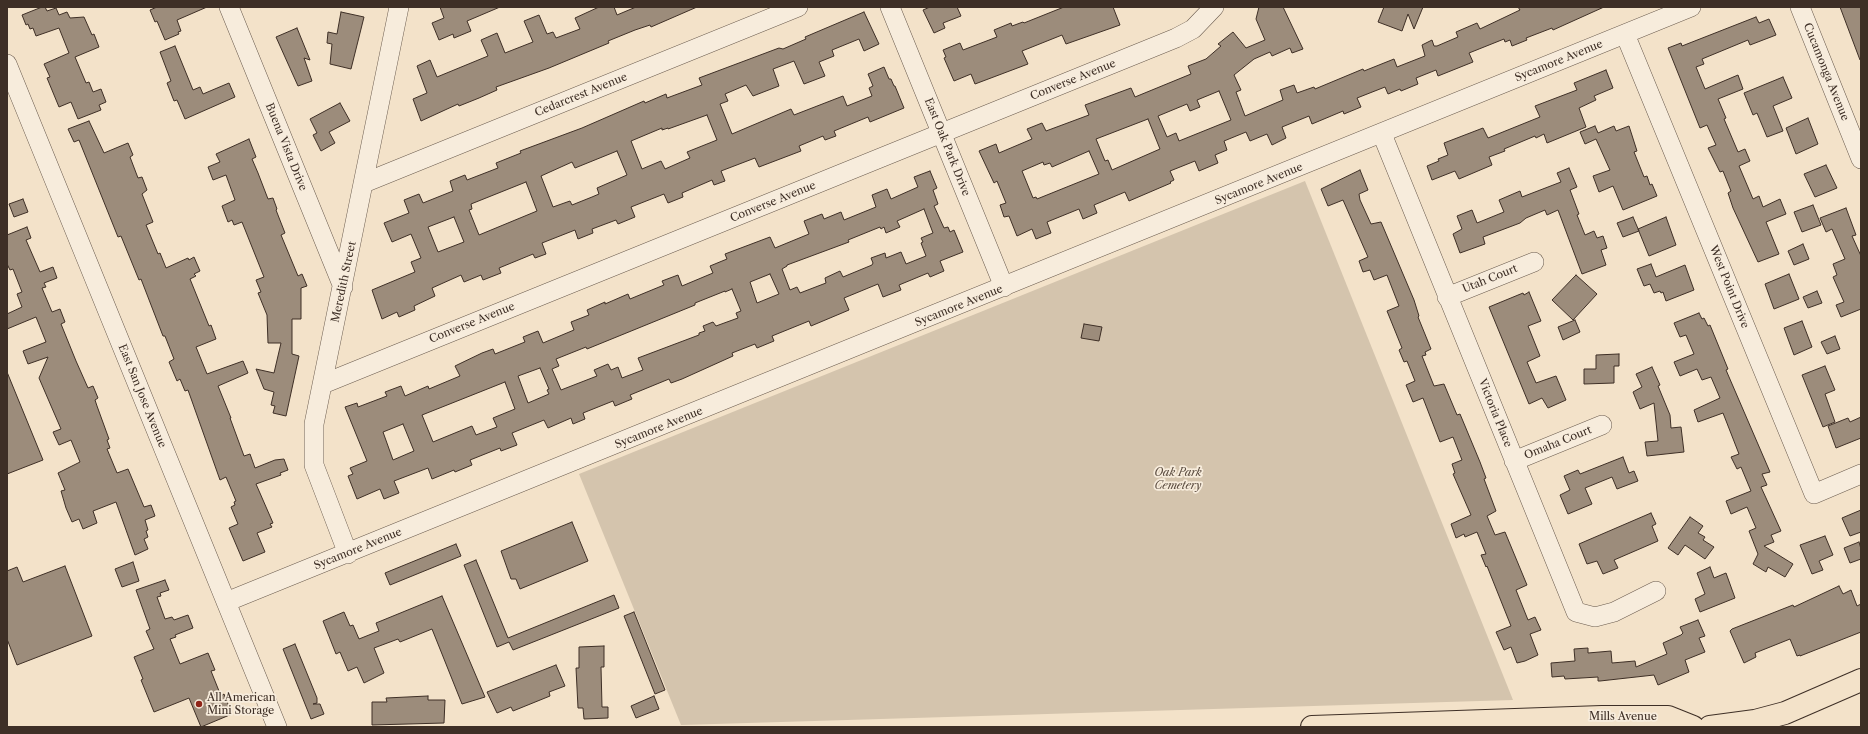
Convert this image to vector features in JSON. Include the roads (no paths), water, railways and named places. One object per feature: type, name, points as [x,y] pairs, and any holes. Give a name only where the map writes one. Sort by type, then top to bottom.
[{"type":"main road","points":[[1710,727],[1755,721],[1785,713],[1861,680]]},
{"type":"main road","name":"Mills Avenue","points":[[1312,727],[1631,716],[1668,717],[1693,727]]},
{"type":"street","name":"Buena Vista Drive","points":[[229,7],[343,286]]},
{"type":"street","name":"Meredith Street","points":[[348,554],[314,465],[314,424],[399,7]]},
{"type":"street","name":"Cedarcrest Avenue","points":[[364,183],[798,7]]},
{"type":"street","name":"East Oak Park Drive","points":[[890,7],[1004,287]]},
{"type":"street","name":"Converse Avenue","points":[[323,384],[1176,38],[1193,29],[1214,7]]},
{"type":"street","name":"Sycamore Avenue","points":[[226,602],[348,554],[1691,7]]},
{"type":"street","name":"Cucamonga Avenue","points":[[1800,7],[1861,159]]},
{"type":"street","name":"West Point Drive","points":[[1625,34],[1814,494],[1861,474]]},
{"type":"street","name":"East San Jose Avenue","points":[[7,64],[13,97],[226,602],[277,727]]},
{"type":"street","name":"Victoria Place","points":[[1382,134],[1576,612],[1595,617],[1614,612],[1656,591]]},
{"type":"street","name":"Utah Court","points":[[1447,297],[1534,262]]},
{"type":"street","name":"Omaha Court","points":[[1514,461],[1602,425]]},
{"type":"place","name":"All American Mini Storage","points":[[199,704]]},
{"type":"park label","name":"Oak Park Cemetery","points":[[1178,479]]}]
